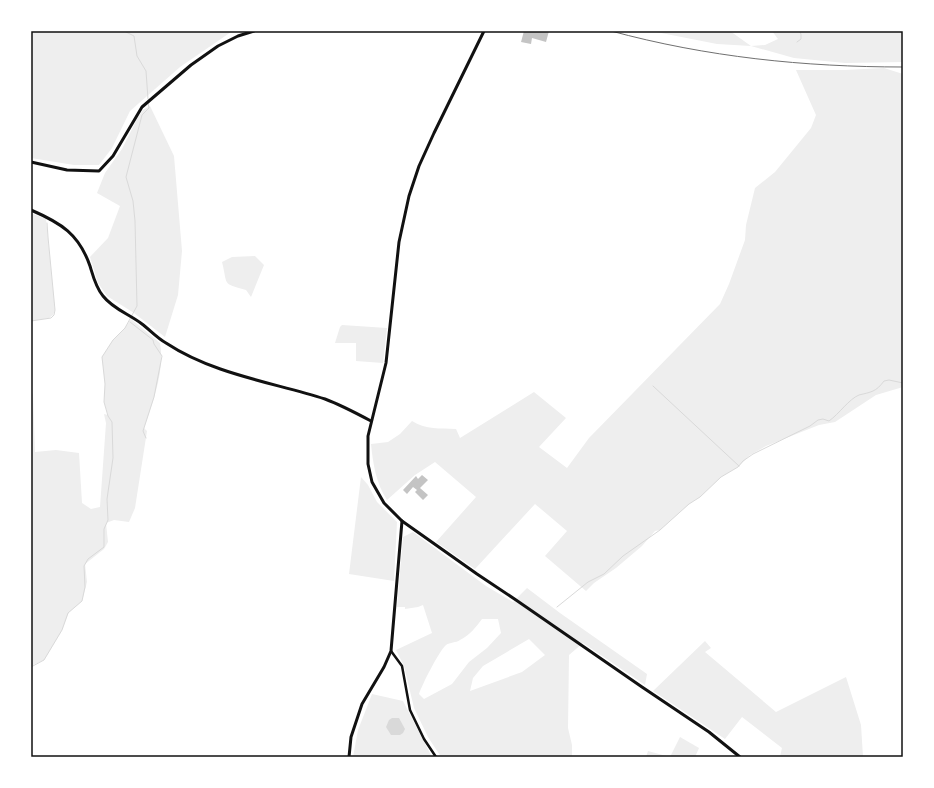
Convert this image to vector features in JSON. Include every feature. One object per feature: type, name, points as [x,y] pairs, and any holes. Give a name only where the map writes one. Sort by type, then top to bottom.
[{"type":"street","points":[[31,162],[67,170],[99,171],[113,156],[142,107],[191,65],[218,46],[238,36],[254,31]]},
{"type":"street","points":[[484,31],[434,133],[419,166],[409,196],[399,242],[386,363],[371,421],[367,452],[370,475],[376,491],[384,503],[402,521],[709,732],[740,757]]},
{"type":"street","points":[[31,210],[69,231],[85,253],[98,289],[102,295],[111,304],[142,324],[164,342],[190,357],[216,368],[326,400],[371,421]]},
{"type":"street","points":[[349,757],[351,737],[362,704],[384,667],[391,651],[402,521]]},
{"type":"street","points":[[391,651],[402,666],[410,710],[424,739],[436,757]]},
{"type":"shaded area","points":[[31,31],[235,31],[231,32],[180,67],[130,111],[112,148],[99,165],[74,165],[31,158]]},
{"type":"shaded area","points":[[651,31],[730,31],[751,46],[717,44]]},
{"type":"shaded area","points":[[772,31],[903,31],[903,62],[845,63],[794,58],[751,46],[765,45],[778,39]]},
{"type":"shaded area","points":[[884,68],[903,74],[903,387],[876,395],[835,422],[819,425],[766,446],[750,455],[738,467],[721,477],[700,497],[689,504],[660,530],[655,531],[642,546],[616,568],[594,583],[586,591],[545,556],[567,531],[535,504],[475,569],[436,542],[476,497],[435,462],[415,475],[387,500],[380,487],[376,473],[371,444],[388,442],[400,434],[412,421],[428,427],[456,429],[460,438],[534,392],[566,418],[539,447],[567,468],[589,438],[720,304],[745,240],[746,225],[755,188],[775,172],[811,128],[816,115],[796,70]]},
{"type":"shaded area","points":[[150,106],[174,156],[182,251],[178,295],[165,337],[134,313],[107,296],[98,283],[90,257],[108,238],[120,206],[97,193],[105,173],[122,149],[137,119],[143,110]]},
{"type":"shaded area","points":[[31,213],[46,219],[55,310],[53,315],[49,318],[31,321]]},
{"type":"shaded area","points":[[255,256],[264,265],[251,297],[246,290],[233,286],[227,282],[222,262],[232,257]]},
{"type":"shaded area","points":[[131,319],[160,343],[161,354],[160,375],[144,428],[147,431],[135,508],[129,522],[114,520],[106,523],[108,542],[104,549],[85,564],[87,582],[82,601],[69,612],[62,630],[44,660],[31,666],[31,394],[32,393],[33,395],[35,452],[56,450],[79,453],[82,503],[91,509],[100,507],[106,423],[104,414],[108,415],[104,402],[105,384],[102,357],[113,340],[125,328]]},
{"type":"shaded area","points":[[342,325],[387,328],[383,363],[356,361],[356,343],[335,343]]},
{"type":"shaded area","points":[[361,477],[368,485],[377,502],[397,522],[394,581],[349,574]]},
{"type":"shaded area","points":[[413,532],[486,586],[513,602],[527,588],[647,674],[645,685],[583,643],[569,655],[568,728],[572,745],[572,757],[441,757],[428,737],[414,708],[404,666],[396,650],[432,633],[423,605],[405,609],[405,607],[397,607],[403,537]],"holes":[[[482,619],[498,619],[501,633],[487,648],[469,662],[452,684],[424,699],[419,694],[431,668],[443,648],[446,645],[467,636]],[[529,639],[545,655],[522,672],[470,691],[473,678],[483,666]]]},
{"type":"shaded area","points":[[705,641],[711,648],[705,652],[776,712],[846,677],[861,725],[863,757],[780,757],[782,748],[742,717],[725,739],[653,691]]},
{"type":"shaded area","points":[[372,694],[403,701],[432,757],[353,757],[358,730]]},
{"type":"shaded area","points":[[392,718],[399,718],[405,729],[400,735],[391,735],[386,727],[389,720]]},
{"type":"shaded area","points":[[680,737],[699,748],[695,757],[670,757]]},
{"type":"shaded area","points":[[648,751],[670,757],[646,757]]},
{"type":"building","points":[[524,31],[549,31],[546,42],[532,38],[531,44],[521,42]]},
{"type":"building","points":[[422,475],[428,480],[420,488],[428,495],[423,500],[415,492],[417,490],[413,487],[407,494],[403,490],[416,476],[418,479]]},
{"type":"waterway","points":[[124,31],[134,36],[137,56],[146,71],[148,99]]},
{"type":"waterway","points":[[797,42],[801,39],[801,34],[799,31]]},
{"type":"waterway","points":[[31,667],[44,660],[62,630],[68,613],[82,601],[85,587],[84,566],[88,559],[104,547],[104,529],[108,520],[107,499],[113,458],[112,422],[108,416],[104,402],[105,384],[102,357],[113,340],[125,328],[137,306],[135,221],[133,201],[126,177],[142,115],[149,108],[148,103]]},
{"type":"waterway","points":[[31,321],[51,318],[54,315],[55,310],[47,223]]},
{"type":"waterway","points":[[130,322],[153,340],[162,356],[154,397],[143,431],[146,438]]},
{"type":"waterway","points":[[557,607],[588,582],[604,574],[623,556],[660,530],[689,504],[700,497],[721,477],[738,467],[743,461],[753,454],[810,426],[818,420],[823,419],[829,421],[855,397],[873,391],[884,381],[889,380],[903,383]]},
{"type":"waterway","points":[[653,386],[739,466]]},
{"type":"railway","points":[[611,31],[683,48],[756,59],[829,65],[903,67]]}]
